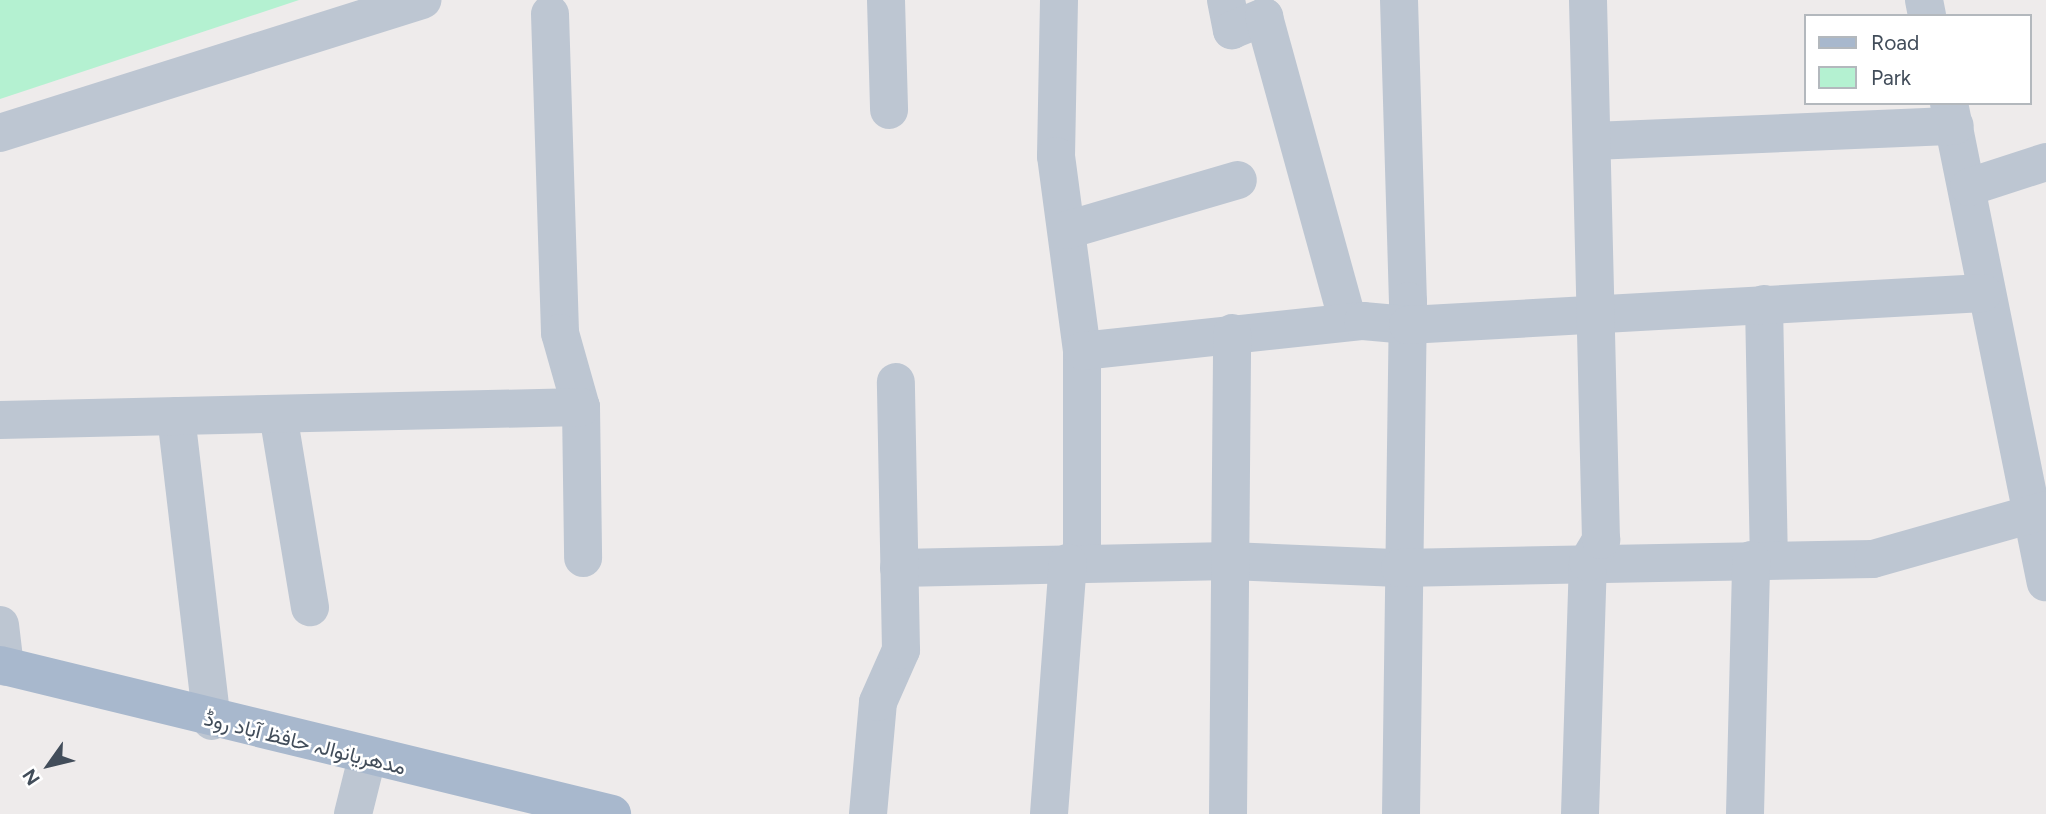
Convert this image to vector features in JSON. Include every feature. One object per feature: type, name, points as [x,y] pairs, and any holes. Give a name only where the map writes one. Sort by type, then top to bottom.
[{"type":"main road","name":"مدھریانوالہ حافظ آباد روڈ","points":[[3,666],[212,721],[612,814]]},
{"type":"street","points":[[0,133],[423,0]]},
{"type":"street","points":[[886,0],[889,110]]},
{"type":"street","points":[[1049,814],[1075,563],[1082,351],[1056,156],[1059,0]]},
{"type":"street","points":[[1226,0],[1232,30],[1264,17],[1348,322]]},
{"type":"street","points":[[1399,0],[1408,325],[1400,568],[1401,814]]},
{"type":"street","points":[[1580,814],[1588,562],[1601,540],[1588,0]]},
{"type":"street","points":[[551,14],[560,333],[581,407],[583,558]]},
{"type":"street","points":[[1593,141],[1952,115],[1969,187],[1983,293],[2038,512],[2046,582]]},
{"type":"street","points":[[1969,187],[2046,162]]},
{"type":"street","points":[[1067,230],[1238,180]]},
{"type":"street","points":[[1082,351],[1348,322],[1408,325],[1594,312],[1983,293]]},
{"type":"street","points":[[1745,814],[1760,560],[1764,304]]},
{"type":"street","points":[[1228,814],[1232,333]]},
{"type":"street","points":[[868,814],[878,702],[901,650],[896,382]]},
{"type":"street","points":[[0,420],[581,407]]},
{"type":"street","points":[[278,414],[310,607]]},
{"type":"street","points":[[176,416],[212,721]]},
{"type":"street","points":[[899,568],[1230,561],[1400,568],[1588,562],[1873,559],[2038,512]]},
{"type":"street","points":[[0,625],[3,666]]},
{"type":"street","points":[[353,814],[367,758]]},
{"type":"green space","points":[[0,0],[299,0],[0,99]]}]
